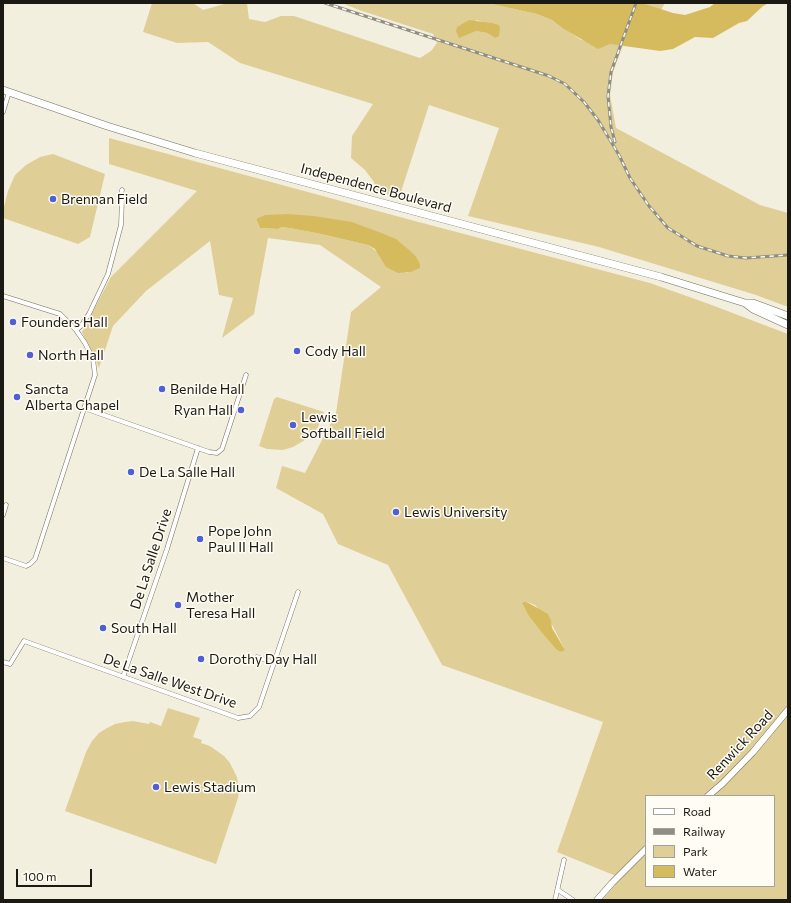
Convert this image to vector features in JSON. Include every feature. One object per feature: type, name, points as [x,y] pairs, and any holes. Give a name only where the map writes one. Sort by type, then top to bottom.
[{"type":"main road","name":"Independence Boulevard","points":[[6,91],[107,126],[195,153],[616,264],[683,284],[745,303],[753,309],[788,325]]},
{"type":"main road","name":"Independence Boulevard","points":[[745,303],[753,302],[788,316]]},
{"type":"street","points":[[3,112],[6,91]]},
{"type":"street","points":[[76,330],[82,326],[89,314],[108,274],[121,225],[122,190]]},
{"type":"street","points":[[3,296],[60,314],[76,330],[85,343],[93,359],[95,375],[35,559],[26,566],[3,558]]},
{"type":"street","points":[[84,408],[198,448],[217,453],[222,449],[246,375]]},
{"type":"street","name":"De La Salle Drive","points":[[123,677],[167,549],[198,448]]},
{"type":"street","points":[[3,515],[6,505]]},
{"type":"street","name":"De La Salle West Drive","points":[[3,662],[10,664],[24,641],[238,718],[250,716],[259,707],[298,592]]},
{"type":"street","points":[[257,657],[274,663]]},
{"type":"street","name":"Renwick Road","points":[[709,795],[753,752],[788,710]]},
{"type":"street","points":[[597,900],[645,850]]},
{"type":"street","points":[[555,900],[564,860]]},
{"type":"street","points":[[558,890],[573,900]]},
{"type":"green space","points":[[152,3],[193,3],[203,10],[228,3],[247,3],[249,19],[265,22],[281,16],[294,16],[420,58],[431,51],[437,43],[433,34],[342,3],[487,3],[537,14],[552,20],[581,40],[623,45],[613,72],[610,95],[616,128],[760,205],[788,213],[788,307],[756,295],[599,247],[468,216],[499,128],[429,105],[399,198],[377,191],[374,182],[365,170],[351,158],[352,136],[373,104],[240,63],[208,42],[177,43],[143,32]],"holes":[[[476,20],[492,23],[495,38],[487,33],[476,31]]]},
{"type":"green space","points":[[642,3],[665,3],[661,10]]},
{"type":"green space","points":[[109,138],[650,283],[788,334],[788,900],[602,900],[621,878],[557,852],[603,722],[442,665],[388,565],[338,544],[323,514],[276,488],[282,466],[305,473],[336,413],[351,312],[381,287],[320,245],[268,238],[254,314],[222,338],[233,298],[219,295],[210,241],[146,291],[113,326],[99,368],[82,332],[111,277],[197,191],[109,164]],"holes":[[[256,219],[411,252],[415,255],[420,268],[406,273],[368,245],[295,229],[282,227],[278,229],[260,228]],[[525,601],[535,605],[551,623],[564,648],[561,652],[551,643],[528,615],[522,603]]]},
{"type":"green space","name":"Brennan Field","points":[[53,154],[105,174],[90,237],[78,244],[3,218],[8,191],[15,175],[26,165],[40,157]]},
{"type":"green space","name":"Lewis Softball Field","points":[[277,397],[324,412],[318,427],[310,437],[293,447],[283,450],[267,449],[259,446],[274,399]]},
{"type":"green space","name":"Lewis Stadium","points":[[168,708],[200,718],[193,737],[202,740],[201,743],[210,746],[224,756],[230,763],[237,777],[239,791],[238,798],[216,864],[65,811],[86,752],[92,741],[99,733],[115,724],[133,721],[149,724],[150,722],[161,726]]},
{"type":"water","points":[[487,3],[642,3],[673,13],[685,15],[710,7],[715,3],[769,3],[763,6],[747,21],[739,23],[713,38],[695,37],[673,49],[660,51],[610,44],[598,49],[564,29],[552,20],[537,14]]},
{"type":"water","points":[[469,20],[499,25],[499,36],[495,38],[487,33],[476,31],[459,38],[456,31],[457,27]]},
{"type":"water","points":[[288,214],[314,216],[352,222],[384,234],[396,239],[415,255],[420,264],[420,268],[411,272],[398,273],[386,267],[375,249],[368,245],[295,229],[282,227],[278,229],[260,228],[256,219],[265,215]]},
{"type":"water","points":[[525,601],[548,614],[551,620],[552,628],[565,650],[561,652],[556,649],[543,634],[528,615],[522,603]]},
{"type":"railway","points":[[325,3],[549,76],[565,84],[584,102],[598,120],[619,155],[630,178],[649,206],[668,228],[697,246],[728,256],[746,258],[788,255]]},
{"type":"railway","points":[[615,142],[611,127],[608,96],[611,72],[636,3]]},
{"type":"place","name":"Brennan Field","points":[[53,199]]},
{"type":"place","name":"Founders Hall","points":[[13,322]]},
{"type":"place","name":"Cody Hall","points":[[297,351]]},
{"type":"place","name":"North Hall","points":[[30,355]]},
{"type":"place","name":"Benilde Hall","points":[[162,389]]},
{"type":"place","name":"Sancta Alberta Chapel","points":[[17,397]]},
{"type":"place","name":"Ryan Hall","points":[[241,410]]},
{"type":"place","name":"Lewis Softball Field","points":[[293,425]]},
{"type":"place","name":"De La Salle Hall","points":[[131,472]]},
{"type":"place","name":"Lewis University","points":[[396,512]]},
{"type":"place","name":"Pope John Paul II Hall","points":[[200,539]]},
{"type":"place","name":"Mother Teresa Hall","points":[[178,605]]},
{"type":"place","name":"South Hall","points":[[103,628]]},
{"type":"place","name":"Dorothy Day Hall","points":[[201,659]]},
{"type":"place","name":"Lewis Stadium","points":[[156,787]]}]
